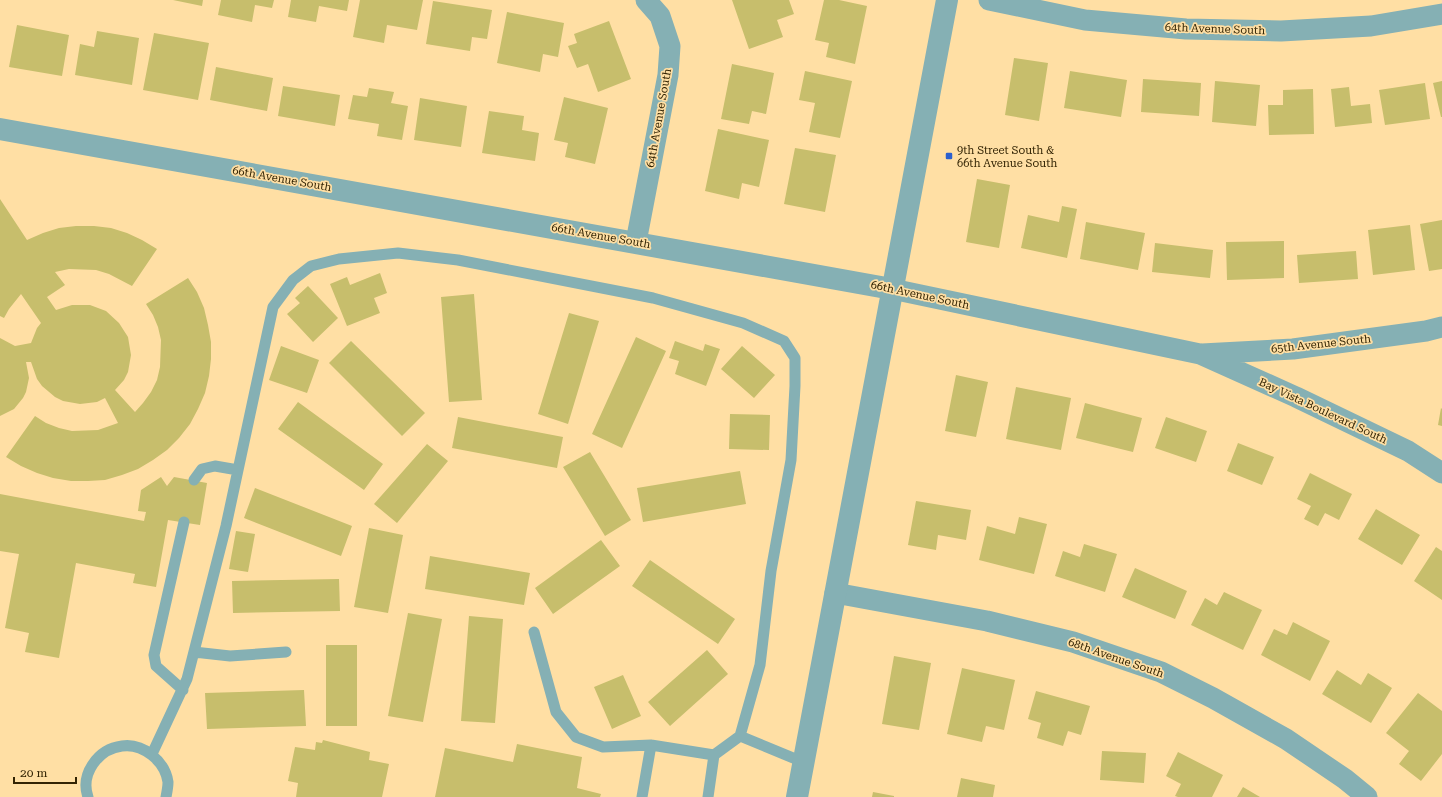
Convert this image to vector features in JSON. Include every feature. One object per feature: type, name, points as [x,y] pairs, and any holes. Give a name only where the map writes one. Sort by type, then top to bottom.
[{"type":"street","name":"64th Avenue South","points":[[636,242],[668,75],[670,46],[660,16],[646,0]]},
{"type":"street","points":[[797,797],[947,0]]},
{"type":"street","name":"64th Avenue South","points":[[989,0],[1085,20],[1186,29],[1280,31],[1371,26],[1442,14]]},
{"type":"street","name":"66th Avenue South","points":[[0,129],[892,289],[1200,354]]},
{"type":"street","name":"65th Avenue South","points":[[1200,354],[1293,349],[1442,328]]},
{"type":"street","name":"Bay Vista Boulevard South","points":[[1200,354],[1296,397],[1408,451],[1442,473]]},
{"type":"street","name":"68th Avenue South","points":[[835,593],[987,621],[1073,642],[1161,672],[1213,698],[1286,739],[1345,779],[1367,797]]},
{"type":"lane","points":[[152,754],[187,679],[226,526],[273,307],[293,280],[311,266],[339,259],[398,253],[458,260],[653,298],[743,323],[784,341],[795,358],[791,460],[771,571],[760,665],[740,736],[714,755],[652,745],[603,747],[576,737],[556,712],[534,632]]},
{"type":"lane","points":[[194,480],[202,469],[214,466],[238,470]]},
{"type":"lane","points":[[183,690],[156,666],[154,654],[184,522]]},
{"type":"lane","points":[[194,652],[230,656],[286,652]]},
{"type":"lane","points":[[740,736],[803,762]]},
{"type":"lane","points":[[88,797],[86,791],[87,775],[94,761],[107,750],[122,745],[138,747],[152,754],[163,767],[165,772],[168,782],[166,797]]},
{"type":"lane","points":[[642,797],[652,745]]},
{"type":"lane","points":[[708,797],[714,755]]},
{"type":"building","points":[[173,0],[203,0],[202,6]]},
{"type":"building","points":[[221,0],[274,0],[272,8],[255,5],[252,22],[218,15]]},
{"type":"building","points":[[291,0],[349,0],[347,11],[319,6],[316,22],[288,17]]},
{"type":"building","points":[[360,0],[423,0],[417,30],[387,25],[384,43],[353,37]]},
{"type":"building","points":[[732,0],[789,0],[794,14],[777,20],[783,37],[749,49]]},
{"type":"building","points":[[824,0],[839,0],[867,6],[855,64],[826,57],[829,43],[815,40]]},
{"type":"building","points":[[433,1],[492,10],[487,39],[472,37],[470,51],[426,44]]},
{"type":"building","points":[[507,12],[564,23],[558,57],[543,54],[540,72],[497,63]]},
{"type":"building","points":[[609,21],[631,79],[598,92],[588,64],[577,68],[568,46],[577,43],[574,34]]},
{"type":"building","points":[[17,25],[69,35],[62,76],[9,67]]},
{"type":"building","points":[[97,31],[139,38],[132,85],[75,75],[80,44],[94,47]]},
{"type":"building","points":[[154,33],[209,43],[198,100],[143,90]]},
{"type":"building","points":[[1014,58],[1048,63],[1039,121],[1005,115]]},
{"type":"building","points":[[732,64],[774,73],[766,114],[752,111],[749,124],[721,119]]},
{"type":"building","points":[[216,67],[273,78],[267,111],[210,100]]},
{"type":"building","points":[[805,71],[852,81],[840,138],[809,132],[815,103],[799,100]]},
{"type":"building","points":[[1070,71],[1127,80],[1121,117],[1064,108]]},
{"type":"building","points":[[1143,79],[1201,83],[1199,116],[1141,112]]},
{"type":"building","points":[[1215,81],[1260,85],[1256,126],[1212,122]]},
{"type":"building","points":[[1442,81],[1442,117],[1441,117],[1433,83]]},
{"type":"building","points":[[1425,83],[1430,119],[1385,125],[1379,90]]},
{"type":"building","points":[[283,86],[340,95],[335,126],[278,116]]},
{"type":"building","points":[[1349,87],[1351,106],[1370,104],[1372,123],[1335,127],[1331,89]]},
{"type":"building","points":[[369,88],[394,92],[391,103],[408,106],[402,140],[377,136],[379,124],[348,119],[353,95],[367,97]]},
{"type":"building","points":[[1313,89],[1314,134],[1269,135],[1268,105],[1283,105],[1283,90]]},
{"type":"building","points":[[564,97],[608,108],[595,164],[565,157],[568,143],[554,140]]},
{"type":"building","points":[[420,98],[467,106],[461,147],[414,140]]},
{"type":"building","points":[[489,111],[524,116],[522,130],[539,133],[535,161],[482,153]]},
{"type":"building","points":[[718,129],[769,140],[759,187],[742,183],[739,199],[705,191]]},
{"type":"building","points":[[795,148],[836,155],[825,212],[784,204]]},
{"type":"building","points":[[977,179],[1010,185],[999,248],[966,242]]},
{"type":"building","points":[[0,199],[27,240],[59,228],[94,226],[111,228],[127,233],[157,249],[132,286],[109,274],[96,270],[69,269],[55,272],[65,285],[47,297],[56,310],[72,305],[90,305],[106,311],[119,323],[128,337],[131,355],[128,372],[124,380],[115,390],[135,412],[151,392],[157,380],[160,367],[161,340],[153,315],[146,304],[188,278],[197,292],[204,308],[211,342],[209,376],[205,393],[190,424],[179,438],[167,450],[138,469],[105,480],[71,481],[53,478],[37,473],[6,457],[35,416],[46,423],[72,431],[98,430],[118,423],[105,398],[97,402],[80,404],[63,401],[55,397],[42,386],[37,379],[31,362],[26,362],[29,378],[23,398],[14,409],[0,416],[0,338],[15,346],[31,343],[37,328],[41,323],[21,294],[4,318],[0,316]]},
{"type":"building","points":[[1062,206],[1077,209],[1067,258],[1021,248],[1028,215],[1059,222]]},
{"type":"building","points":[[1442,220],[1442,269],[1429,271],[1420,224]]},
{"type":"building","points":[[1086,222],[1145,233],[1138,270],[1080,259]]},
{"type":"building","points":[[1410,225],[1415,270],[1373,275],[1368,230]]},
{"type":"building","points":[[1284,241],[1284,278],[1227,280],[1226,242]]},
{"type":"building","points":[[1155,243],[1213,250],[1210,278],[1152,272]]},
{"type":"building","points":[[1356,251],[1358,279],[1299,283],[1297,255]]},
{"type":"building","points":[[380,273],[387,293],[374,298],[380,313],[347,326],[330,284],[347,277],[350,285]]},
{"type":"building","points":[[308,286],[338,318],[313,342],[287,314],[300,303],[295,298]]},
{"type":"building","points":[[474,294],[482,400],[449,402],[441,297]]},
{"type":"building","points":[[569,313],[599,321],[568,424],[538,414]]},
{"type":"building","points":[[636,337],[666,351],[622,448],[592,434]]},
{"type":"building","points":[[351,341],[425,413],[402,436],[329,363]]},
{"type":"building","points":[[675,341],[703,351],[705,344],[720,349],[706,386],[675,374],[679,361],[669,358]]},
{"type":"building","points":[[281,346],[319,360],[307,393],[269,380]]},
{"type":"building","points":[[742,346],[775,375],[754,398],[721,369]]},
{"type":"building","points":[[956,375],[988,382],[976,437],[945,431]]},
{"type":"building","points":[[1016,387],[1071,398],[1061,450],[1006,439]]},
{"type":"building","points":[[298,402],[383,464],[364,490],[278,429]]},
{"type":"building","points":[[1085,403],[1142,418],[1133,452],[1076,438]]},
{"type":"building","points":[[1441,408],[1442,409],[1442,426],[1438,425]]},
{"type":"building","points":[[730,414],[770,415],[769,450],[729,449]]},
{"type":"building","points":[[458,417],[563,437],[557,468],[452,448]]},
{"type":"building","points":[[1166,417],[1207,431],[1196,462],[1155,448]]},
{"type":"building","points":[[1238,443],[1274,457],[1262,485],[1227,471]]},
{"type":"building","points":[[427,444],[448,461],[397,523],[374,504]]},
{"type":"building","points":[[590,452],[631,520],[605,536],[563,467]]},
{"type":"building","points":[[740,471],[746,504],[643,522],[637,488]]},
{"type":"building","points":[[1310,473],[1352,494],[1339,520],[1325,513],[1318,526],[1304,519],[1311,506],[1297,499]]},
{"type":"building","points":[[161,477],[167,486],[174,477],[207,483],[200,525],[168,520],[156,587],[133,583],[135,574],[76,563],[59,658],[25,652],[29,633],[5,628],[19,554],[0,551],[0,494],[144,521],[146,512],[138,511],[141,490]]},
{"type":"building","points":[[255,488],[352,526],[341,556],[244,518]]},
{"type":"building","points":[[916,501],[971,510],[966,540],[938,535],[936,550],[908,545]]},
{"type":"building","points":[[1376,509],[1420,535],[1402,565],[1358,539]]},
{"type":"building","points":[[1019,517],[1047,524],[1034,574],[979,560],[987,526],[1015,534]]},
{"type":"building","points":[[369,528],[403,535],[388,613],[354,607]]},
{"type":"building","points":[[236,531],[255,534],[248,572],[229,569]]},
{"type":"building","points":[[601,540],[620,566],[553,614],[535,588]]},
{"type":"building","points":[[1084,544],[1117,554],[1105,592],[1055,576],[1063,551],[1080,557]]},
{"type":"building","points":[[1436,547],[1442,551],[1442,600],[1414,581]]},
{"type":"building","points":[[430,556],[530,573],[524,605],[425,589]]},
{"type":"building","points":[[650,560],[735,619],[718,644],[632,586]]},
{"type":"building","points":[[1135,568],[1187,591],[1175,619],[1122,597]]},
{"type":"building","points":[[339,579],[340,611],[233,613],[232,581]]},
{"type":"building","points":[[1224,592],[1262,610],[1243,650],[1191,625],[1205,598],[1217,605]]},
{"type":"building","points":[[408,613],[442,619],[423,722],[388,716]]},
{"type":"building","points":[[469,616],[503,619],[495,723],[461,721]]},
{"type":"building","points":[[1293,622],[1330,641],[1310,681],[1261,655],[1274,629],[1287,635]]},
{"type":"building","points":[[326,645],[357,645],[357,726],[326,726]]},
{"type":"building","points":[[707,650],[728,674],[670,726],[648,702]]},
{"type":"building","points":[[894,656],[931,663],[919,730],[882,724]]},
{"type":"building","points":[[962,668],[1015,680],[1004,730],[986,726],[982,742],[947,734]]},
{"type":"building","points":[[1337,670],[1361,685],[1368,673],[1392,688],[1371,723],[1322,694]]},
{"type":"building","points":[[623,675],[641,716],[612,729],[594,687]]},
{"type":"building","points":[[304,690],[306,726],[207,729],[205,693]]},
{"type":"building","points":[[1036,691],[1090,706],[1081,735],[1068,731],[1063,746],[1037,738],[1041,723],[1028,719]]},
{"type":"building","points":[[1418,693],[1442,711],[1442,754],[1421,781],[1399,764],[1409,751],[1386,733]]},
{"type":"building","points":[[323,740],[370,752],[369,760],[389,764],[382,797],[296,797],[298,783],[288,781],[295,747],[315,750],[316,742],[322,743]]},
{"type":"building","points":[[517,744],[582,757],[577,788],[601,794],[600,797],[435,797],[445,748],[513,762]]},
{"type":"building","points":[[1102,751],[1146,753],[1144,783],[1100,780]]},
{"type":"building","points":[[1178,752],[1223,775],[1212,797],[1175,796],[1181,784],[1166,776]]},
{"type":"building","points":[[961,778],[995,785],[993,797],[957,797]]},
{"type":"building","points":[[1243,787],[1260,797],[1237,797]]},
{"type":"building","points":[[873,792],[894,796],[894,797],[872,797]]},
{"type":"place","name":"9th Street South & 66th Avenue South","points":[[949,156]]}]
